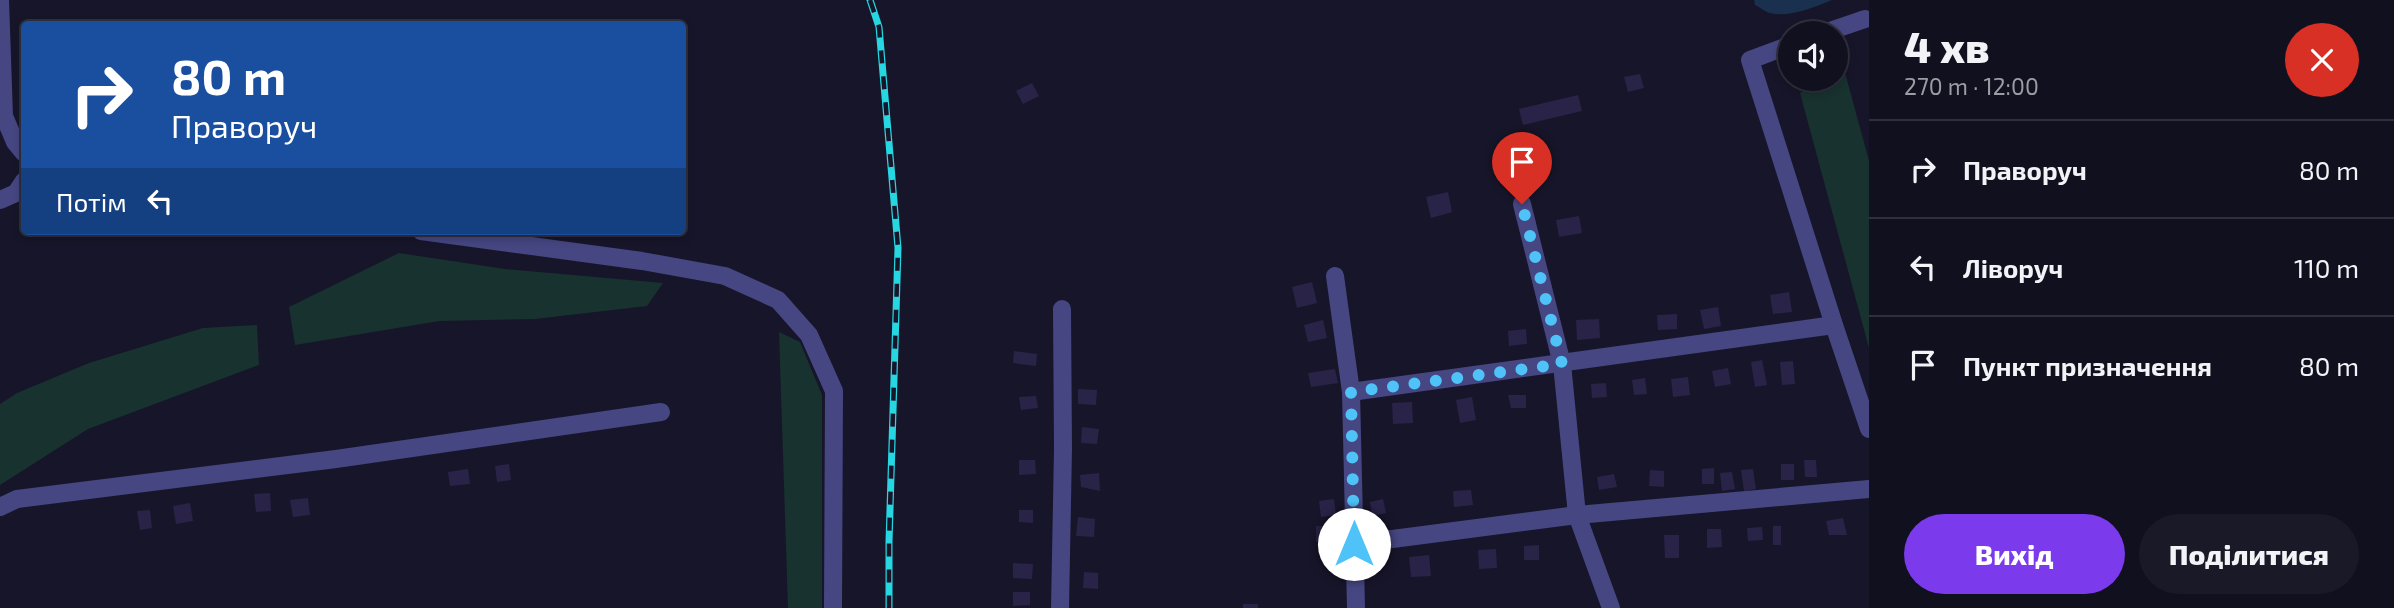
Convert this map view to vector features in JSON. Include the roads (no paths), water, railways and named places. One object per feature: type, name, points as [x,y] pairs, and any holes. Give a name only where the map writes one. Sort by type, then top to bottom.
[{"type":"street","points":[[0,0],[4,116],[21,149]]},
{"type":"street","points":[[1848,25],[1865,19]]},
{"type":"street","points":[[1778,50],[1750,60],[1869,429]]},
{"type":"street","points":[[0,200],[16,193],[21,186]]},
{"type":"street","points":[[1522,204],[1562,364],[1577,515],[1611,608]]},
{"type":"street","points":[[450,235],[642,261],[725,276],[778,300],[809,335],[834,391],[834,608]]},
{"type":"street","points":[[1335,276],[1351,392],[1356,608]]},
{"type":"street","points":[[1060,608],[1062,309]]},
{"type":"street","points":[[1351,392],[1834,325]]},
{"type":"street","points":[[0,507],[18,499],[336,459],[661,412]]},
{"type":"street","points":[[1354,544],[1577,515],[1869,489]]},
{"type":"water","points":[[1754,0],[1832,0],[1802,11],[1777,14],[1755,5]]},
{"type":"railway","points":[[870,0],[879,27],[898,248],[889,608]]}]
